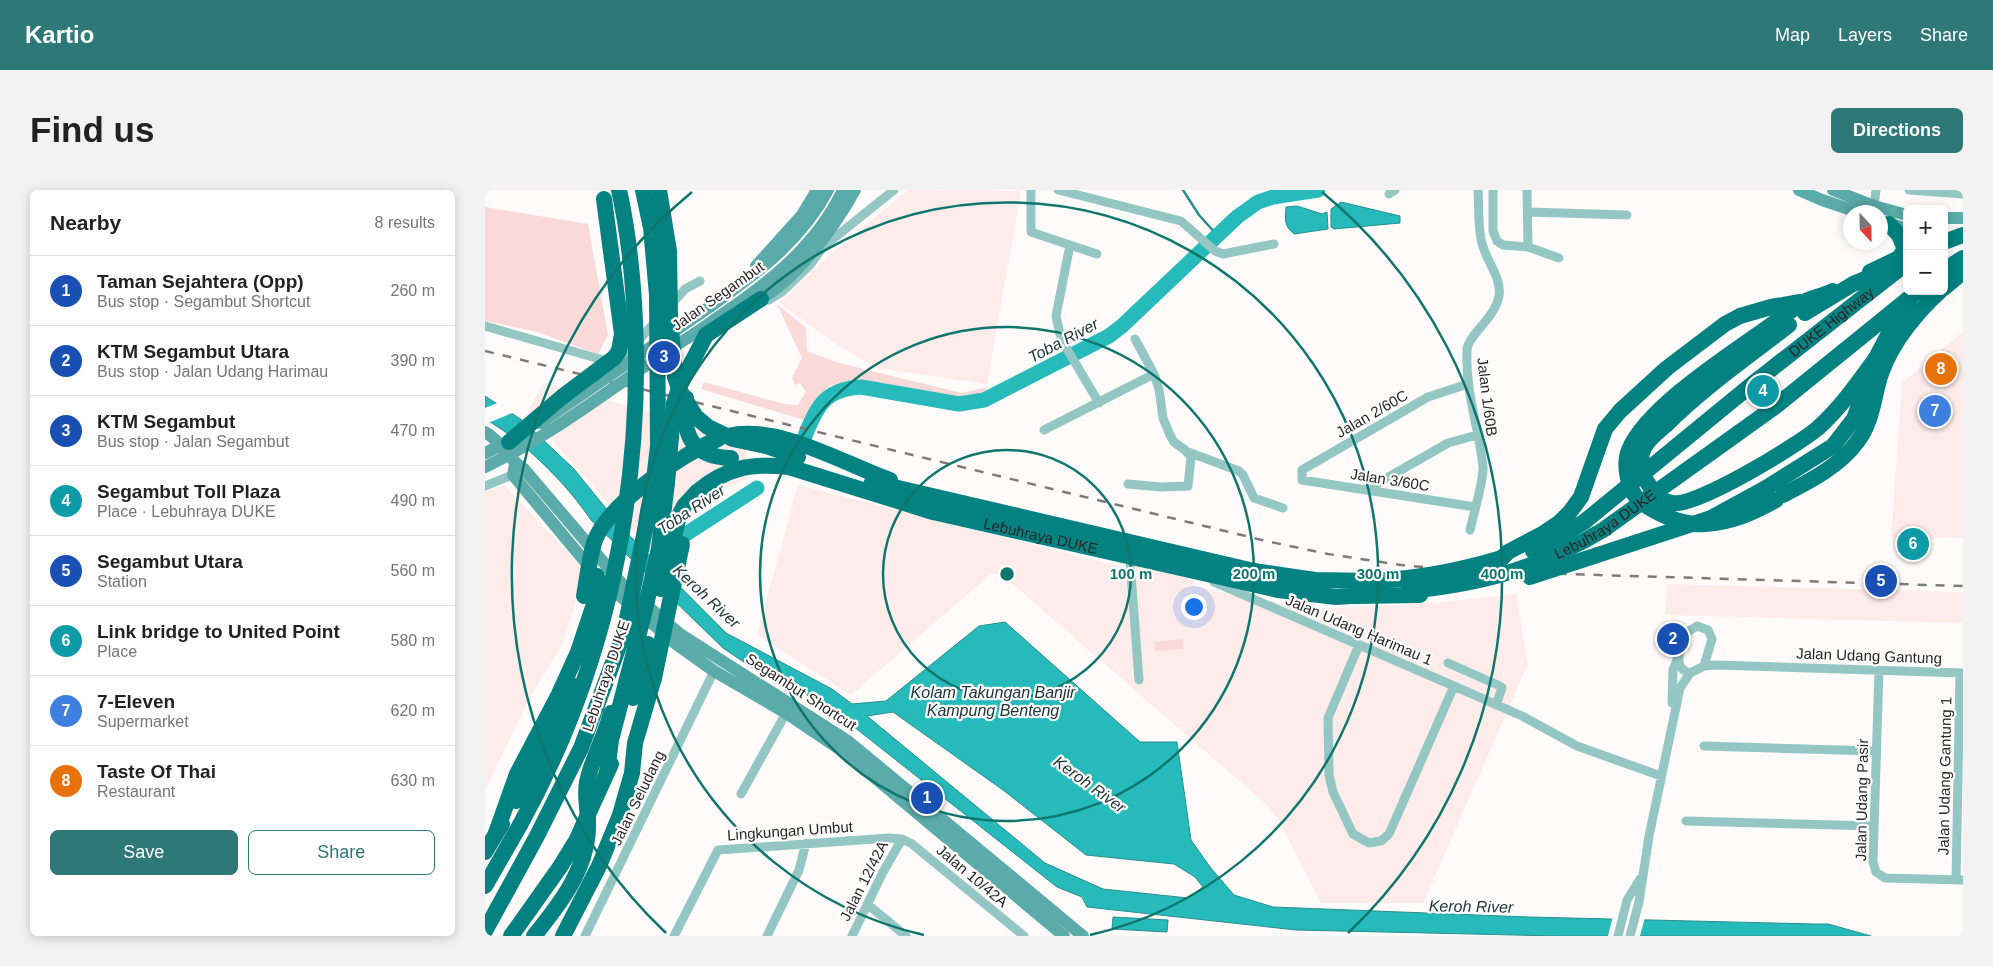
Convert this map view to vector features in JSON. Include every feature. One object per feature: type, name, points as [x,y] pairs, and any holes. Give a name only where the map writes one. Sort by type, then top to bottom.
[{"type":"highway","points":[[509,442],[563,397],[604,367],[619,351],[622,334],[603,190]]},
{"type":"highway","name":"Lebuhraya DUKE","points":[[485,886],[535,798],[564,732],[601,628],[618,554],[634,448],[636,398],[634,291],[619,190]]},
{"type":"highway","name":"Lebuhraya DUKE","points":[[485,931],[537,836],[581,748],[624,633],[652,496],[658,446],[657,295],[651,228],[643,190]]},
{"type":"highway","points":[[659,190],[669,251],[670,316],[675,377],[680,391],[696,417],[708,427],[733,439],[765,446],[798,463]]},
{"type":"highway","points":[[1888,225],[1899,235],[1905,249],[1899,258],[1831,292],[1735,351],[1670,400],[1638,432],[1628,451],[1626,469],[1631,486],[1640,502],[1663,515],[1678,520],[1703,524],[1733,521],[1779,497],[1835,463],[1857,443],[1873,412],[1882,371],[1889,357],[1915,318],[1936,295]]},
{"type":"highway","points":[[1948,241],[1963,236]]},
{"type":"highway","points":[[1948,258],[1963,249]]},
{"type":"highway","points":[[1948,267],[1963,258]]},
{"type":"highway","points":[[1887,264],[1903,262]]},
{"type":"highway","points":[[1876,358],[1840,407],[1817,429],[1796,444],[1707,494],[1687,502],[1671,503],[1655,495],[1642,474],[1641,460],[1644,447],[1680,410],[1806,307],[1853,284],[1903,265]]},
{"type":"highway","name":"DUKE Highway","points":[[1502,558],[1515,557],[1531,552],[1560,538],[1583,522],[1763,375],[1903,266]]},
{"type":"highway","points":[[1948,285],[1963,272]]},
{"type":"highway","points":[[1353,596],[1445,593],[1516,582],[1711,518],[1766,488],[1833,446],[1854,419],[1876,358],[1897,318],[1913,295]]},
{"type":"highway","name":"Lebuhraya DUKE","points":[[798,463],[933,512],[1278,590],[1336,597],[1432,588],[1501,576],[1531,566],[1582,543],[1776,406],[1913,295]]},
{"type":"highway","points":[[607,772],[611,740],[659,548],[674,403],[680,385],[706,335],[761,299]]},
{"type":"highway","points":[[1502,558],[1508,552],[1545,533],[1570,512],[1581,497],[1605,429],[1620,411],[1667,368],[1725,324],[1740,316],[1771,307],[1806,307]]},
{"type":"highway","points":[[693,361],[684,414],[685,428],[697,446],[706,453],[718,458],[765,454],[798,463]]},
{"type":"highway","points":[[485,852],[517,751],[549,689],[579,620],[595,542],[617,510],[637,491],[689,454],[718,439],[736,434],[759,434],[786,439],[896,482],[909,491]]},
{"type":"highway","points":[[511,936],[576,841],[617,748],[641,675],[676,524],[684,506],[697,492],[721,475],[739,468],[798,463]]},
{"type":"highway","name":"Lebuhraya DUKE","points":[[798,463],[878,484],[1254,571],[1291,577],[1341,581],[1388,580],[1430,576],[1475,567],[1502,558]]},
{"type":"highway","points":[[555,909],[567,900],[581,883],[597,848],[623,770],[635,743],[654,678],[678,568],[684,528],[697,492]]},
{"type":"highway","points":[[491,833],[517,774],[558,696],[578,652],[597,595],[597,576]]},
{"type":"highway","points":[[538,930],[571,886],[587,842],[586,785],[589,771],[609,721],[621,675],[624,655],[624,633]]},
{"type":"highway","points":[[491,833],[535,766],[591,658]]},
{"type":"highway","points":[[563,936],[599,866],[620,815],[631,773],[635,743]]},
{"type":"main road","points":[[747,280],[763,258],[802,215],[817,190]]},
{"type":"main road","name":"Jalan Segambut","points":[[485,453],[509,442],[560,411],[747,280],[778,255],[801,230],[828,190]]},
{"type":"main road","name":"Jalan Segambut","points":[[485,466],[534,442],[567,421],[664,352],[752,294],[782,270],[813,237],[831,214],[843,190]]},
{"type":"main road","points":[[694,334],[761,299],[784,280],[813,251],[844,209],[855,190]]},
{"type":"main road","points":[[1799,190],[1843,207]]},
{"type":"main road","points":[[1833,190],[1871,205]]},
{"type":"main road","points":[[1888,210],[1903,214]]},
{"type":"main road","points":[[1948,218],[1963,218]]},
{"type":"main road","points":[[1888,223],[1903,228]]},
{"type":"main road","points":[[1948,236],[1963,236]]},
{"type":"main road","points":[[485,432],[502,444],[517,470]]},
{"type":"main road","name":"Segambut Shortcut","points":[[517,470],[597,576],[676,644],[714,671],[785,713],[844,752],[1064,936]]},
{"type":"main road","name":"Segambut Shortcut","points":[[517,470],[622,584],[680,634],[848,741],[1083,936]]},
{"type":"street","points":[[485,326],[541,341],[603,361],[670,371],[678,368],[740,319],[782,292],[810,265],[823,247],[893,190]]},
{"type":"street","points":[[1031,190],[1031,232],[1097,254]]},
{"type":"street","points":[[1058,190],[1181,221],[1199,235],[1215,252],[1223,254],[1274,244]]},
{"type":"street","name":"Jalan 1/60B","points":[[1469,530],[1483,469],[1468,384],[1467,348],[1470,341],[1487,322],[1496,308],[1499,295],[1497,280],[1481,240],[1478,190]]},
{"type":"street","points":[[1493,190],[1493,231],[1495,238],[1503,245],[1528,247],[1559,258]]},
{"type":"street","points":[[1527,190],[1528,247]]},
{"type":"street","points":[[1874,205],[1876,190]]},
{"type":"street","points":[[1909,190],[1963,194]]},
{"type":"street","points":[[1527,212],[1627,215]]},
{"type":"street","points":[[1481,240],[1495,238]]},
{"type":"street","points":[[1070,246],[1056,316],[1060,334],[1067,349],[1099,403]]},
{"type":"street","points":[[618,363],[685,289],[700,281]]},
{"type":"street","points":[[1135,339],[1159,389],[1163,418],[1174,442],[1187,452],[1239,471],[1243,475],[1254,498],[1283,508]]},
{"type":"street","points":[[1044,430],[1153,374]]},
{"type":"street","name":"Jalan 2/60C","points":[[1302,480],[1302,470],[1428,397],[1468,384]]},
{"type":"street","points":[[1370,491],[1380,482],[1448,443],[1477,435]]},
{"type":"street","points":[[1128,484],[1161,487],[1188,486],[1191,459],[1187,452]]},
{"type":"street","points":[[485,486],[517,470]]},
{"type":"street","name":"Jalan 3/60C","points":[[1302,480],[1475,507]]},
{"type":"street","name":"Jalan Udang Harimau 1","points":[[920,511],[1210,580],[1496,704],[1577,746],[1661,776]]},
{"type":"street","points":[[1130,561],[1139,680]]},
{"type":"street","points":[[1630,936],[1639,902],[1642,876],[1671,721],[1680,688],[1690,673],[1704,666],[1712,639],[1708,630],[1701,626],[1693,627],[1686,633],[1673,670],[1671,721]]},
{"type":"street","points":[[1359,644],[1328,718],[1329,775],[1333,792],[1353,834],[1369,842],[1381,841],[1389,834],[1454,686]]},
{"type":"street","points":[[1679,657],[1678,661],[1682,669],[1690,673]]},
{"type":"street","points":[[1448,664],[1500,686],[1501,692],[1496,704]]},
{"type":"street","name":"Jalan Udang Gantung","points":[[1704,666],[1716,664],[1962,673]]},
{"type":"street","name":"Jalan Udang Pasir","points":[[1879,670],[1873,862],[1876,872],[1885,878],[1960,880]]},
{"type":"street","name":"Jalan Seludang","points":[[585,936],[714,671]]},
{"type":"street","name":"Jalan Udang Gantung 1","points":[[1960,880],[1962,673]]},
{"type":"street","points":[[741,794],[785,713]]},
{"type":"street","points":[[1704,746],[1876,751]]},
{"type":"street","points":[[1686,821],[1874,826]]},
{"type":"street","name":"Lingkungan Umbut","points":[[674,936],[717,850],[889,838],[902,839]]},
{"type":"street","name":"Jalan 12/42A","points":[[851,936],[902,839]]},
{"type":"street","name":"Jalan 10/42A","points":[[902,839],[912,844],[1023,936]]},
{"type":"street","points":[[767,936],[799,870],[806,843]]},
{"type":"street","points":[[1618,936],[1627,900],[1642,876]]},
{"type":"street","points":[[867,904],[906,936]]},
{"type":"shaded area","points":[[908,190],[1021,191],[987,384],[876,368],[835,343],[779,303],[828,257]]},
{"type":"shaded area","points":[[485,207],[588,224],[608,335],[598,354],[537,332],[485,321]]},
{"type":"shaded area","points":[[777,304],[806,328],[807,351],[839,363],[962,393],[987,387],[984,395],[956,400],[866,382],[830,385],[816,398],[804,420],[701,389],[704,382],[784,404],[798,405],[806,392],[800,383],[795,385],[792,378],[802,358]]},
{"type":"shaded area","points":[[1963,332],[1963,538],[1891,537],[1902,383]]},
{"type":"shaded area","points":[[543,383],[744,437],[748,479],[722,489],[651,552],[528,412]]},
{"type":"shaded area","points":[[504,485],[585,571],[563,643],[530,697],[485,790],[485,492]]},
{"type":"shaded area","points":[[798,485],[1136,571],[1136,565],[1194,580],[1194,586],[1219,592],[1316,609],[1434,603],[1516,594],[1528,664],[1423,903],[1321,903],[1279,821],[1267,805],[1001,574],[991,574],[851,695],[757,635]]},
{"type":"shaded area","points":[[1667,584],[1963,592],[1963,623],[1665,615]]},
{"type":"shaded area","points":[[1183,639],[1184,649],[1155,651],[1154,642]]},
{"type":"water","points":[[1341,202],[1400,216],[1400,223],[1334,229],[1331,227],[1331,209]]},
{"type":"water","points":[[1297,206],[1322,214],[1327,212],[1328,229],[1294,234],[1288,228],[1285,215],[1286,207]]},
{"type":"water","points":[[485,396],[522,420],[574,469],[621,527],[726,633],[832,689],[852,704],[886,701],[979,626],[1005,622],[1140,742],[1177,742],[1191,840],[1210,867],[1234,895],[1273,907],[1529,917],[1828,924],[1871,936],[1557,936],[1296,930],[1087,907],[1082,897],[1057,887],[825,704],[751,667],[723,648],[591,520],[557,478],[543,464],[500,428],[485,419]],"holes":[[[893,712],[1003,790],[1086,855],[1174,864],[1195,877],[1203,887],[1188,898],[1103,889],[1045,863],[867,716]]]},
{"type":"water","points":[[1113,917],[1168,920],[1167,932],[1112,929]]},
{"type":"pier","points":[[500,402],[515,412],[488,423],[485,420],[485,408]]},
{"type":"pier","points":[[1613,916],[1645,917],[1640,936],[1608,936]]},
{"type":"waterway","points":[[1183,190],[1199,215],[1217,235]]},
{"type":"waterway","name":"Toba River","points":[[805,436],[814,416],[824,401],[831,395],[849,388],[861,387],[959,404],[984,400],[1109,336],[1122,326],[1237,217],[1258,202],[1273,197],[1318,190]]},
{"type":"waterway","name":"Toba River","points":[[666,547],[757,488]]},
{"type":"railway","points":[[485,351],[1266,541],[1328,554],[1401,565],[1466,571],[1963,586]]},
{"type":"place","name":"KTM Segambut","points":[[664,357]]},
{"type":"place","name":"Taste Of Thai","points":[[1941,369]]},
{"type":"place","name":"Segambut Toll Plaza","points":[[1763,391]]},
{"type":"place","name":"7-Eleven","points":[[1935,411]]},
{"type":"place","name":"Link bridge to United Point","points":[[1913,544]]},
{"type":"place","name":"Segambut Utara","points":[[1881,581]]},
{"type":"place","name":"KTM Segambut Utara","points":[[1673,639]]},
{"type":"place","name":"Taman Sejahtera (Opp)","points":[[927,798]]},
{"type":"water label","name":"Keroh River","points":[[707,596]]},
{"type":"water label","name":"Kolam Takungan Banjir Kampung Benteng","points":[[993,701]]},
{"type":"water label","name":"Keroh River","points":[[1090,784]]},
{"type":"water label","name":"Keroh River","points":[[1471,906]]}]
